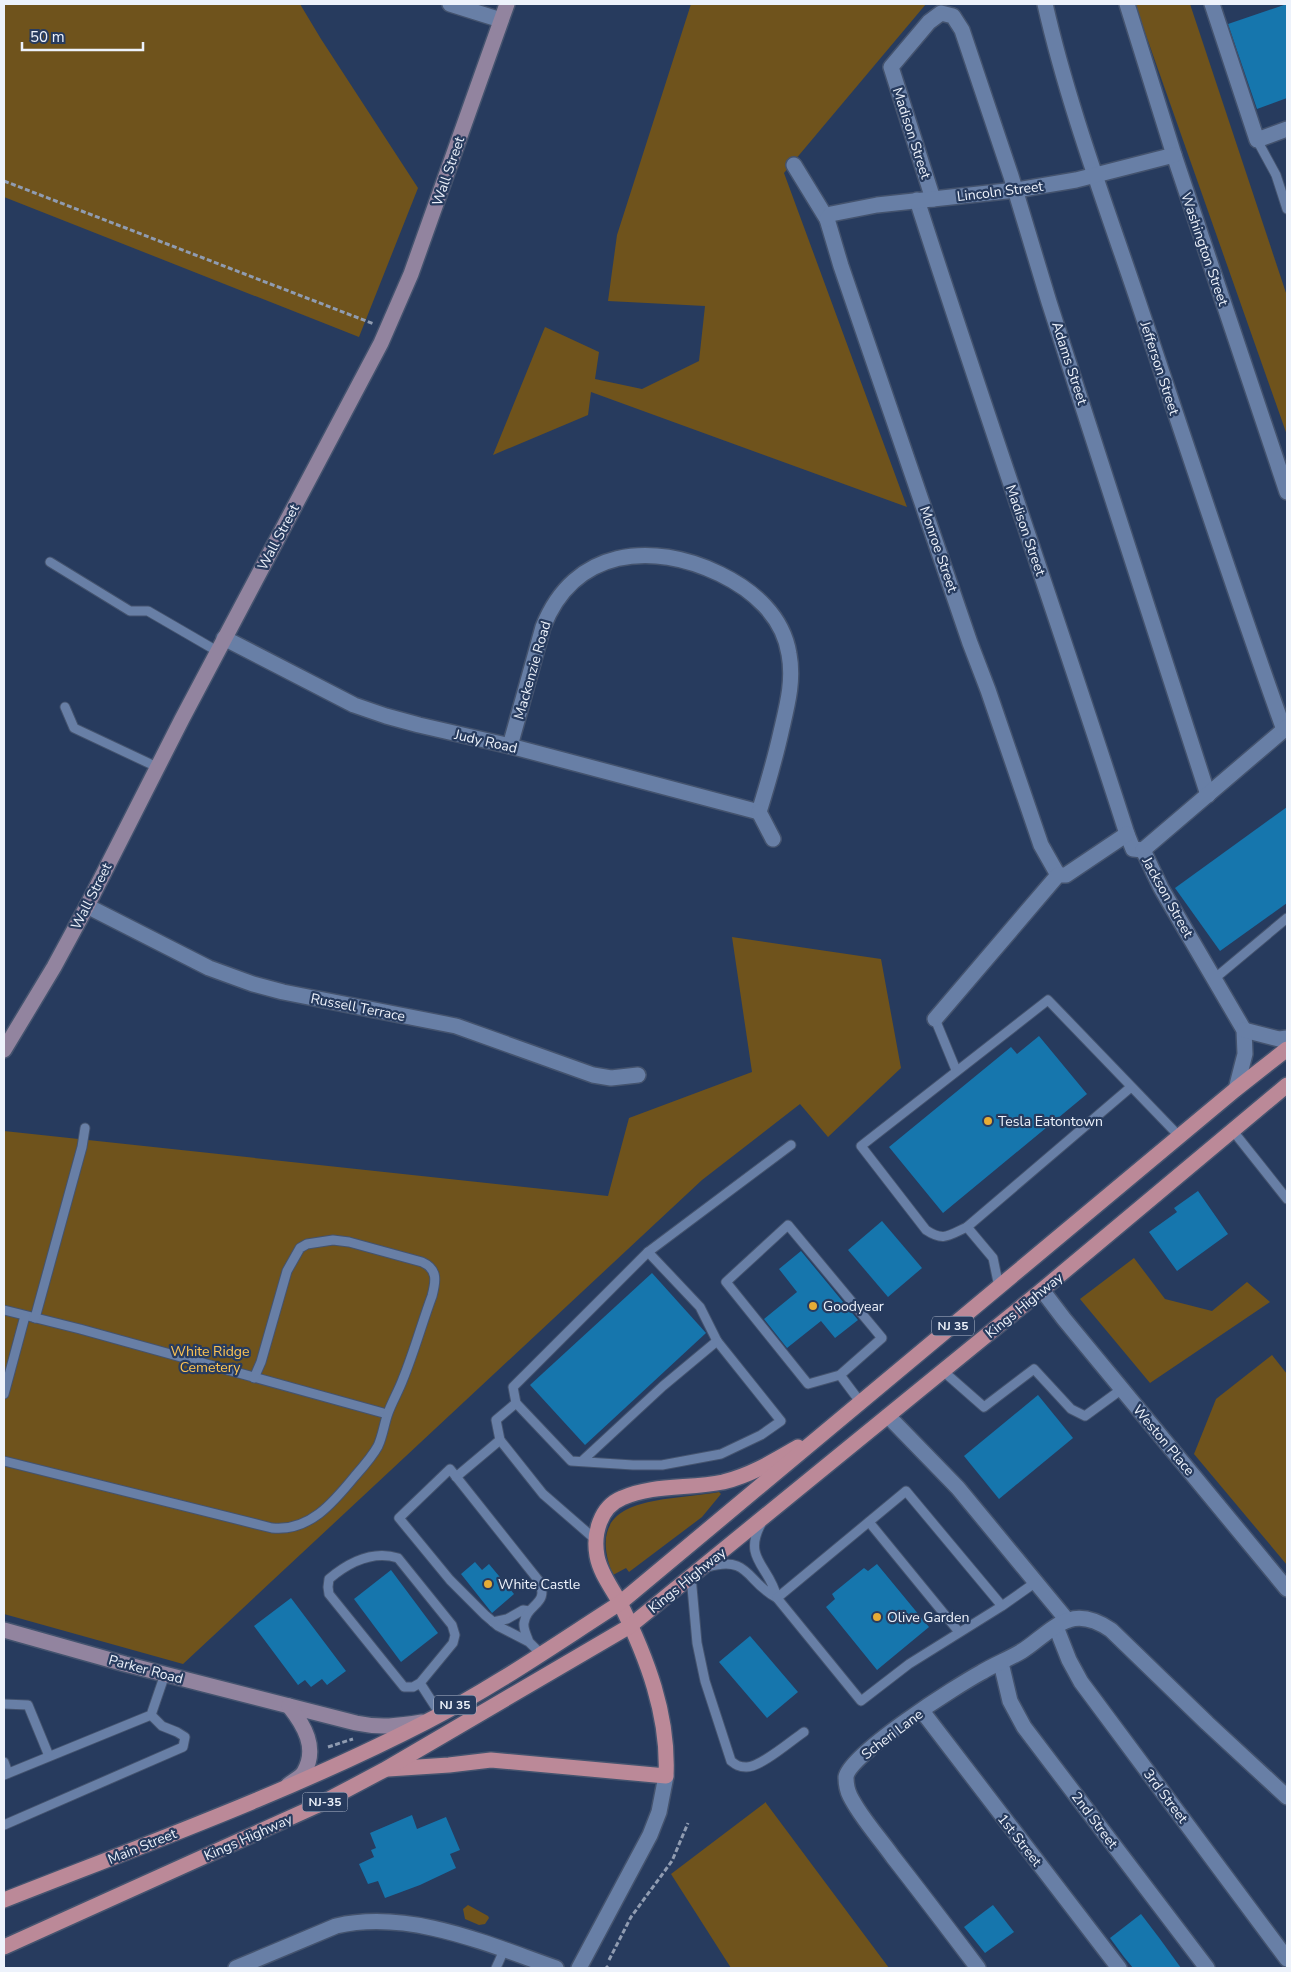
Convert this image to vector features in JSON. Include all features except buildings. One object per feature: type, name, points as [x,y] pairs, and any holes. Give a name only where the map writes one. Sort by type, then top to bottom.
[{"type":"main road","name":"Kings Highway","points":[[281,1791],[433,1718],[541,1654],[620,1603],[1236,1088],[1287,1049]]},
{"type":"main road","name":"Kings Highway","points":[[4,1946],[316,1806],[384,1770],[630,1626],[943,1372],[1287,1085]]},
{"type":"main road","points":[[384,1770],[492,1760],[666,1776],[666,1745],[661,1710],[650,1673],[620,1603],[602,1571],[597,1556],[597,1529],[602,1518],[610,1506],[622,1498],[648,1491],[722,1482],[756,1471],[836,1424]]},
{"type":"main road","name":"Main Street","points":[[4,1900],[281,1791]]},
{"type":"street","points":[[450,4],[501,20]]},
{"type":"street","name":"Wall Street","points":[[4,1050],[54,967],[87,906],[157,767],[387,329],[412,274],[506,4]]},
{"type":"street","name":"Jefferson Street","points":[[1045,4],[1056,54],[1096,175],[1243,617],[1285,729]]},
{"type":"street","name":"Washington Street","points":[[1127,4],[1174,155],[1287,492]]},
{"type":"street","points":[[1212,4],[1257,140],[1287,129]]},
{"type":"street","name":"Adams Street","points":[[892,67],[929,22],[941,13],[953,16],[962,30],[1016,190],[1049,302],[1208,795]]},
{"type":"street","name":"Madison Street","points":[[892,67],[933,199]]},
{"type":"street","name":"Lincoln Street","points":[[827,219],[831,214],[877,205],[1016,190],[1096,175],[1174,155]]},
{"type":"street","name":"Monroe Street","points":[[794,165],[827,219],[841,266],[1041,845],[1058,875]]},
{"type":"street","name":"Madison Street","points":[[917,200],[976,385],[1088,711],[1127,834],[1133,849],[1143,850]]},
{"type":"street","name":"Mackenzie Road","points":[[510,746],[543,626],[549,610],[564,590],[600,564],[616,558],[649,555],[686,561],[732,580],[754,594],[765,605],[776,621],[786,642],[792,676],[790,693],[771,774],[759,812]]},
{"type":"street","name":"Judy Road","points":[[221,644],[354,705],[419,725],[510,746],[759,812]]},
{"type":"street","name":"Jackson Street","points":[[1244,1030],[1162,888],[1143,850],[1285,729]]},
{"type":"street","points":[[759,812],[773,840]]},
{"type":"street","points":[[935,1019],[1058,875],[1066,875],[1127,834]]},
{"type":"street","name":"Russell Terrace","points":[[87,906],[209,968],[252,984],[456,1026],[593,1075],[612,1078],[638,1075]]},
{"type":"street","points":[[1236,1088],[1246,1054],[1244,1030],[1279,1039],[1287,1038]]},
{"type":"street","name":"Weston Place","points":[[1042,1290],[1287,1589]]},
{"type":"street","points":[[888,1416],[958,1488],[1036,1582],[1062,1624],[1088,1618],[1111,1630],[1207,1723],[1287,1796]]},
{"type":"street","name":"Scheri Lane","points":[[978,1968],[866,1821],[849,1795],[846,1788],[846,1777],[856,1762],[884,1737],[975,1675],[1023,1651],[1062,1624]]},
{"type":"street","name":"3rd Street","points":[[1062,1624],[1069,1660],[1081,1682],[1287,1958]]},
{"type":"street","name":"Parker Road","points":[[4,1630],[165,1674],[374,1727],[392,1727],[433,1718]]},
{"type":"street","name":"2nd Street","points":[[1001,1663],[1010,1701],[1024,1727],[1207,1968]]},
{"type":"street","points":[[281,1791],[303,1773],[310,1756],[309,1740],[303,1724],[289,1706]]},
{"type":"street","name":"1st Street","points":[[922,1711],[1119,1968]]},
{"type":"street","points":[[579,1968],[650,1835],[659,1812],[666,1776]]},
{"type":"street","points":[[236,1968],[336,1926],[361,1921],[396,1922],[426,1926],[556,1968]]},
{"type":"lane","points":[[1257,140],[1276,175],[1287,209]]},
{"type":"lane","points":[[50,562],[130,610],[148,611],[221,644]]},
{"type":"lane","points":[[65,707],[74,728],[157,767]]},
{"type":"lane","points":[[1214,979],[1287,918]]},
{"type":"lane","points":[[1131,1087],[967,1227],[941,1236],[936,1237],[926,1230],[861,1146],[1048,1000],[1179,1136]]},
{"type":"lane","points":[[935,1019],[956,1070]]},
{"type":"lane","points":[[35,1318],[82,1147],[85,1128]]},
{"type":"lane","points":[[1233,1131],[1287,1199]]},
{"type":"lane","points":[[648,1252],[700,1307],[717,1341],[781,1421],[761,1435],[720,1454],[662,1465],[571,1461],[516,1403],[513,1388],[648,1252],[791,1145]]},
{"type":"lane","points":[[788,1225],[882,1338],[840,1375],[808,1384],[726,1282],[788,1225]]},
{"type":"lane","points":[[967,1227],[993,1258],[999,1287]]},
{"type":"lane","points":[[4,1461],[281,1529],[295,1527],[309,1521],[327,1508],[377,1448],[384,1434],[387,1414],[404,1376],[435,1282],[435,1272],[430,1265],[422,1262],[349,1242],[333,1240],[307,1244],[300,1248],[287,1271],[261,1362],[254,1378]]},
{"type":"lane","points":[[4,1310],[254,1378],[276,1382],[387,1414]]},
{"type":"lane","points":[[4,1394],[25,1316]]},
{"type":"lane","points":[[582,1461],[663,1386],[717,1341]]},
{"type":"lane","points":[[943,1372],[984,1407],[1034,1369],[1071,1409],[1085,1416],[1122,1389]]},
{"type":"lane","points":[[840,1375],[861,1403]]},
{"type":"lane","points":[[516,1403],[496,1420],[500,1440],[543,1494],[596,1540]]},
{"type":"lane","points":[[456,1477],[500,1440]]},
{"type":"lane","points":[[529,1642],[524,1622],[529,1611],[541,1599],[543,1593],[539,1581],[450,1469],[399,1518],[450,1580],[493,1622],[529,1642],[541,1654]]},
{"type":"lane","points":[[777,1598],[906,1491],[1002,1606]]},
{"type":"lane","points":[[764,1517],[756,1532],[754,1546],[756,1558],[774,1584],[777,1598]]},
{"type":"lane","points":[[869,1522],[959,1632]]},
{"type":"lane","points":[[379,1555],[398,1558],[452,1625],[455,1635],[453,1643],[420,1682],[413,1687],[404,1687],[330,1594],[328,1587],[329,1579],[342,1568],[364,1558],[379,1555]]},
{"type":"lane","points":[[804,1732],[760,1763],[748,1768],[737,1766],[731,1760],[705,1681],[697,1643],[696,1573],[719,1564],[733,1563],[743,1567],[764,1591],[777,1598],[861,1701],[909,1664],[1002,1606],[1036,1582]]},
{"type":"lane","points":[[493,1622],[507,1619],[523,1610],[529,1611]]},
{"type":"lane","points":[[152,1715],[165,1674]]},
{"type":"lane","points":[[420,1682],[433,1718]]},
{"type":"lane","points":[[4,1704],[28,1705],[49,1756]]},
{"type":"lane","points":[[4,1762],[6,1774],[152,1715]]},
{"type":"lane","points":[[4,1825],[183,1747],[185,1737],[162,1726],[152,1715]]},
{"type":"lane","points":[[496,1968],[504,1950]]},
{"type":"path","points":[[4,181],[387,329]]},
{"type":"path","points":[[328,1747],[356,1736],[352,1734]]},
{"type":"path","points":[[609,1960],[631,1917],[672,1861],[688,1824]]},
{"type":"green space","points":[[4,4],[300,4],[418,188],[359,337],[4,197]]},
{"type":"green space","points":[[691,4],[926,4],[784,173],[907,507],[591,392],[588,415],[493,455],[545,327],[599,352],[595,379],[642,389],[699,361],[705,306],[608,301],[617,235]]},
{"type":"green space","points":[[1135,4],[1190,4],[1287,296],[1287,435]]},
{"type":"green space","name":"White Ridge Cemetery","points":[[732,937],[881,959],[901,1068],[828,1137],[800,1104],[702,1180],[183,1664],[4,1614],[4,1131],[608,1196],[629,1118],[752,1072]]},
{"type":"green space","points":[[1134,1258],[1165,1299],[1212,1311],[1247,1282],[1270,1302],[1150,1383],[1080,1299]]},
{"type":"green space","points":[[1272,1355],[1287,1374],[1287,1565],[1194,1454],[1216,1399]]},
{"type":"green space","points":[[719,1492],[721,1494],[702,1517],[629,1572],[626,1568],[613,1575],[606,1548],[608,1529],[618,1515],[634,1506],[653,1501]]},
{"type":"green space","points":[[766,1802],[889,1968],[731,1968],[671,1874]]},
{"type":"green space","points":[[468,1905],[488,1916],[489,1918],[485,1924],[479,1925],[465,1919],[463,1909]]},
{"type":"place","name":"Tesla Eatontown","points":[[988,1121]]},
{"type":"place","name":"Goodyear","points":[[813,1306]]},
{"type":"place","name":"White Castle","points":[[488,1584]]},
{"type":"place","name":"Olive Garden","points":[[877,1617]]}]
